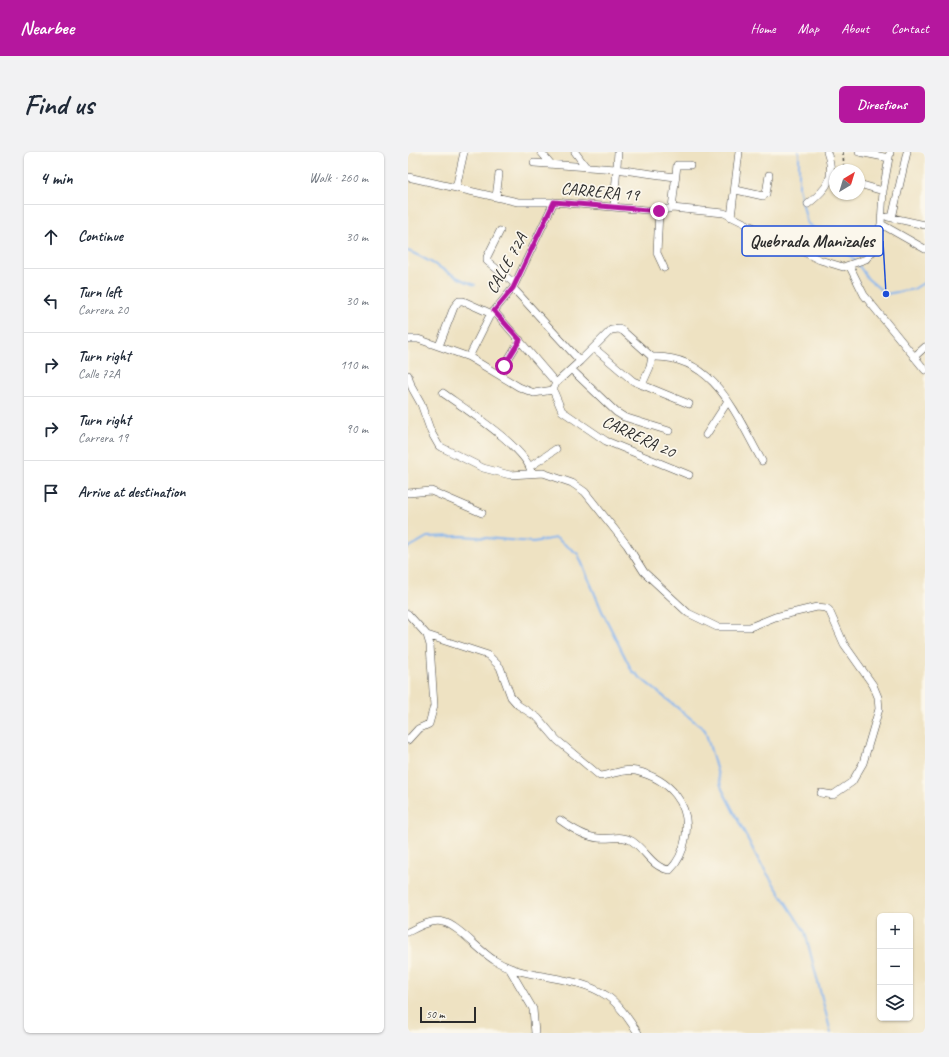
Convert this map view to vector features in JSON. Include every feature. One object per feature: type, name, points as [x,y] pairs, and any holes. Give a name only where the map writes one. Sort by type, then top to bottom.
[{"type":"street","points":[[456,188],[464,152]]},
{"type":"street","points":[[541,152],[551,164]]},
{"type":"street","points":[[575,152],[586,167]]},
{"type":"street","points":[[614,208],[618,152]]},
{"type":"street","points":[[731,217],[736,190],[740,152]]},
{"type":"street","points":[[808,204],[822,192],[830,179],[830,165],[827,152]]},
{"type":"street","points":[[859,152],[889,155],[883,191],[881,224],[874,250],[866,259],[850,265],[864,295],[925,370]]},
{"type":"street","points":[[892,218],[907,152]]},
{"type":"street","points":[[534,163],[616,169],[675,177]]},
{"type":"street","points":[[672,208],[675,177],[678,164],[690,164]]},
{"type":"street","points":[[496,197],[499,174]]},
{"type":"street","points":[[736,190],[763,196],[766,194],[769,175]]},
{"type":"street","name":"CARRERA 19","points":[[408,177],[518,202],[554,202],[659,211],[672,208],[724,213],[820,260],[843,267],[850,265]]},
{"type":"street","points":[[865,186],[883,191]]},
{"type":"street","name":"CALLE 72A","points":[[469,357],[493,312],[514,286],[554,202]]},
{"type":"street","points":[[659,211],[656,253],[664,268]]},
{"type":"street","points":[[882,216],[925,225]]},
{"type":"street","points":[[881,224],[925,249]]},
{"type":"street","points":[[500,231],[487,257],[487,261],[514,286],[580,361]]},
{"type":"street","points":[[439,346],[454,307],[460,301],[493,312]]},
{"type":"street","name":"CARRERA 20","points":[[493,312],[520,340],[555,386],[562,411],[606,441],[689,476]]},
{"type":"street","points":[[408,339],[418,339],[469,357],[519,387],[534,393],[541,393],[555,386],[611,330],[619,329],[652,357],[668,356],[678,359],[695,366],[707,376],[728,401],[762,461]]},
{"type":"street","points":[[504,366],[520,340]]},
{"type":"street","points":[[914,356],[925,347]]},
{"type":"street","points":[[594,348],[625,376],[642,385],[689,404]]},
{"type":"street","points":[[642,385],[650,367],[652,357]]},
{"type":"street","points":[[572,370],[616,412],[624,417],[669,431]]},
{"type":"street","points":[[408,375],[423,410],[430,432],[438,446],[483,468],[510,475],[531,470],[556,449]]},
{"type":"street","points":[[443,393],[518,449],[531,470],[572,483],[585,492],[627,545],[644,572],[688,613],[717,627],[750,628],[775,617],[817,607],[826,608],[829,610],[844,644],[873,685],[878,697],[879,709],[863,763],[852,782],[833,795],[821,793]]},
{"type":"street","points":[[706,435],[728,401]]},
{"type":"street","points":[[408,494],[431,491],[482,513]]},
{"type":"street","points":[[408,614],[427,635],[431,653],[434,706],[429,724],[418,730],[408,740]]},
{"type":"street","points":[[427,635],[488,655],[500,667],[511,697],[518,705],[538,718],[557,740],[600,776],[622,770],[635,771],[653,777],[672,789],[686,812],[687,826],[683,848],[676,864],[670,870],[654,864],[632,841],[616,837],[598,838],[576,830],[560,820]]},
{"type":"street","points":[[408,932],[430,923],[443,922],[464,935],[476,947],[494,960],[509,968],[584,986],[606,996],[617,1005],[638,1033]]},
{"type":"street","points":[[509,968],[533,1009],[535,1033]]},
{"type":"path","points":[[843,152],[844,164]]},
{"type":"waterway","points":[[799,152],[799,187],[807,223],[855,260],[868,279],[886,294],[914,289],[925,282]]},
{"type":"waterway","points":[[408,251],[458,278],[475,285]]},
{"type":"waterway","points":[[408,548],[427,537],[463,536],[533,542],[556,538],[578,554],[602,611],[632,671],[705,730],[722,789],[759,861],[805,932],[831,1033]]},
{"type":"place","name":"Quebrada Manizales","points":[[886,294]]},
{"type":"route","points":[[504,366],[520,340],[494,311],[513,288],[554,202],[659,211]]}]
